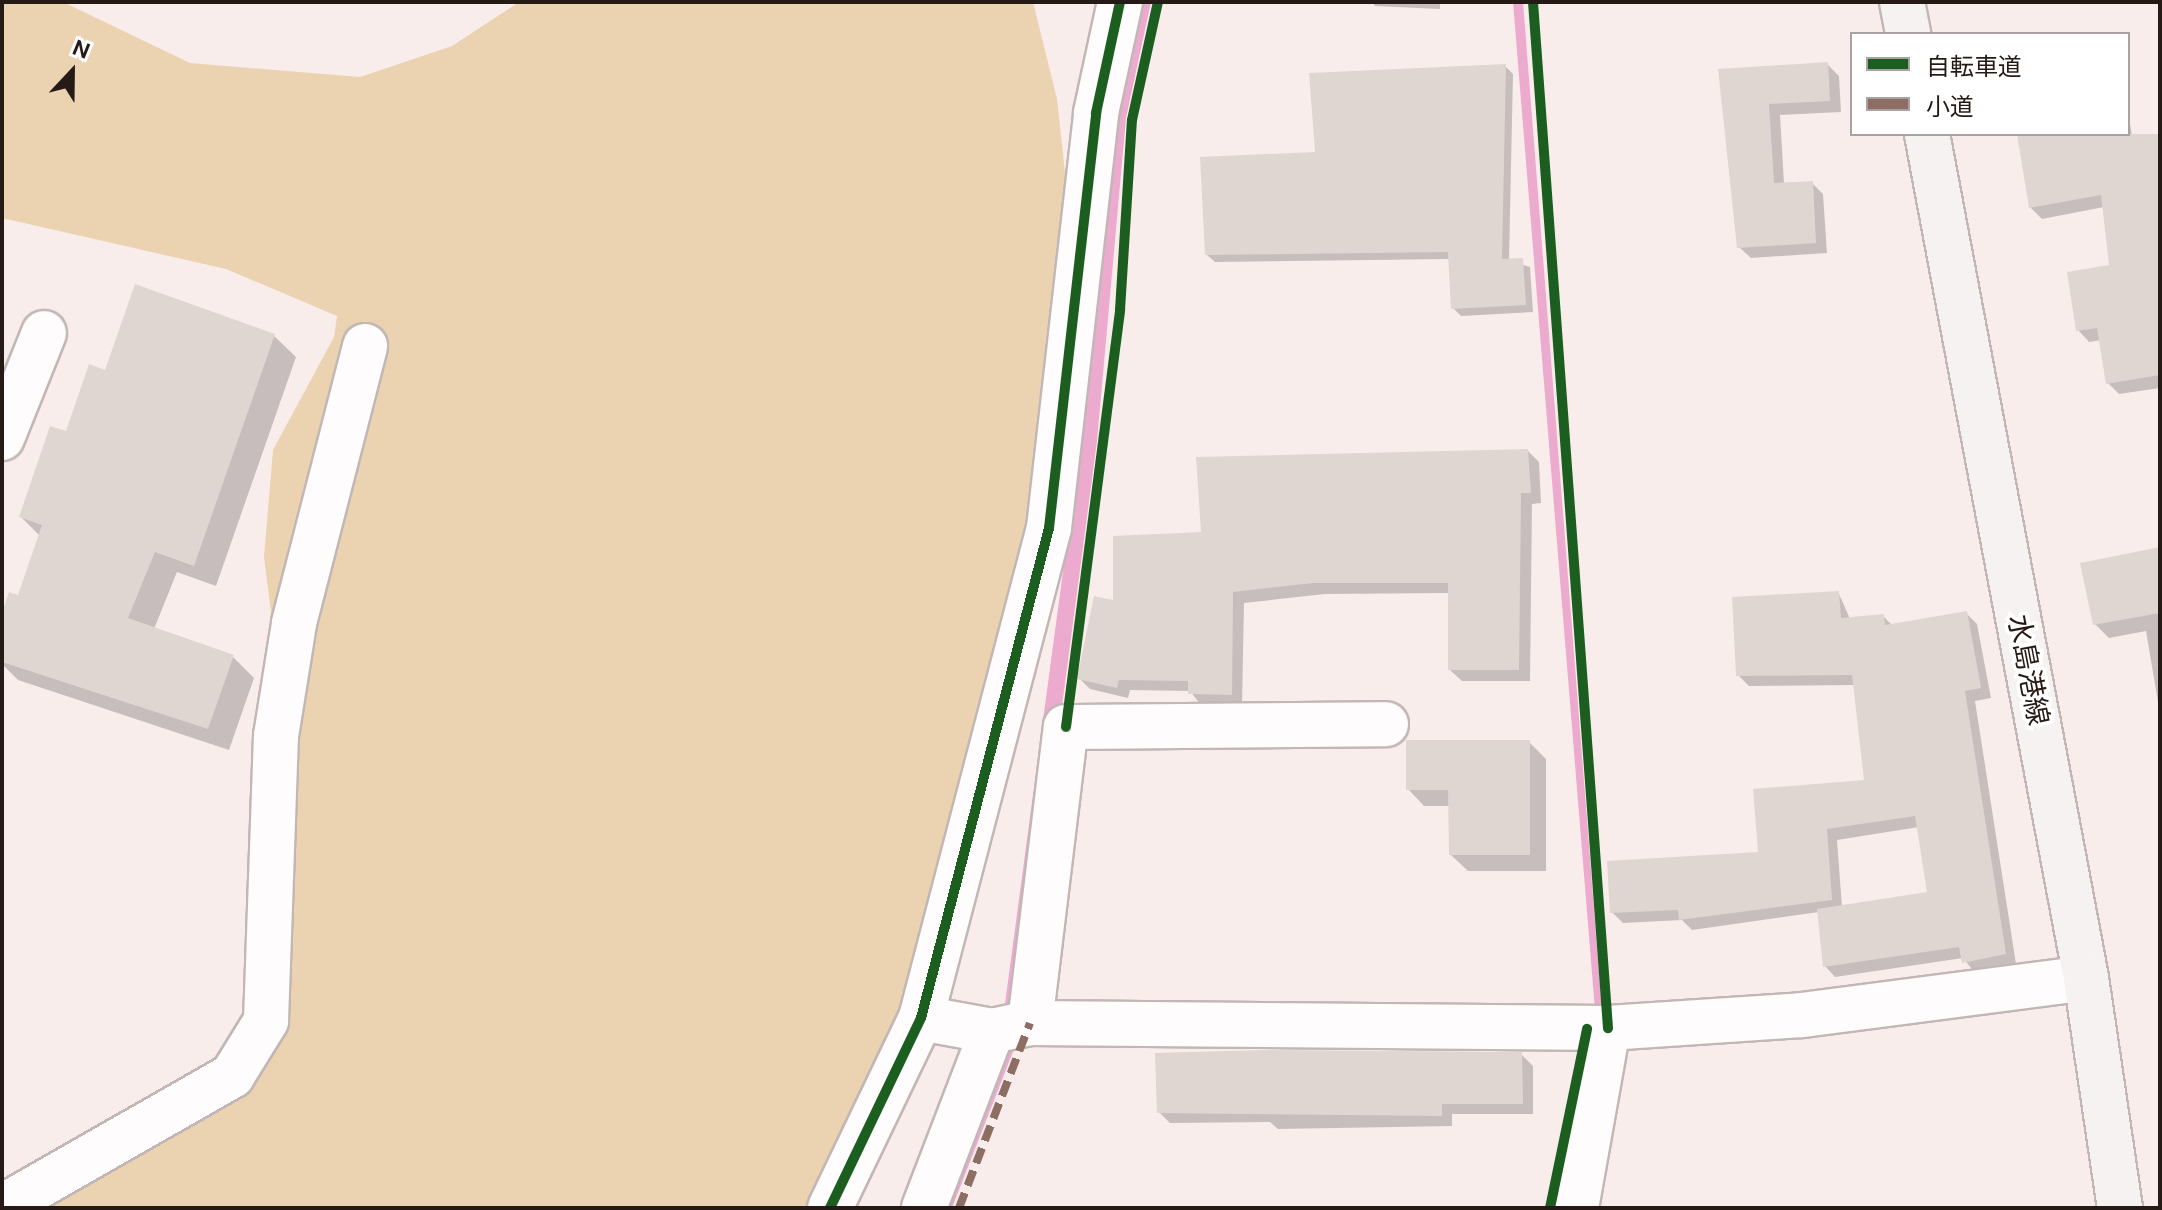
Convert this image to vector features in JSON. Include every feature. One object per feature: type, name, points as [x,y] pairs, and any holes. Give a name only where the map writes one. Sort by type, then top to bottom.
[{"type":"main road","points":[[1902,2],[1908,32]]},
{"type":"main road","name":"水島港線","points":[[1927,136],[2086,978],[2120,1208]]},
{"type":"street","points":[[830,1208],[921,1018],[1049,528],[1096,113],[1120,2]]},
{"type":"street","points":[[2,438],[44,333]]},
{"type":"street","points":[[2,1207],[232,1076],[266,1021],[276,736],[294,623],[365,346]]},
{"type":"street","points":[[924,1208],[1010,1027],[1066,727],[1386,724]]},
{"type":"street","points":[[921,1018],[1010,1027],[1601,1028],[1802,1015],[2086,978]]},
{"type":"street","points":[[1576,1208],[1601,1028]]},
{"type":"shaded area","points":[[2,2],[63,2],[190,63],[360,77],[452,46],[519,2],[1033,2],[1057,99],[1069,209],[1025,526],[905,1030],[817,1208],[27,1208],[243,1083],[287,738],[264,557],[273,450],[334,337],[337,316],[226,269],[2,218]]},
{"type":"shaded area","points":[[1136,2],[1151,2],[1126,118],[1097,441],[1018,1039],[952,1208],[935,1208],[1004,1011],[1099,303],[1111,114]]},
{"type":"shaded area","points":[[1513,2],[1523,2],[1602,1011],[1595,1010]]},
{"type":"building","points":[[1828,62],[1830,101],[1769,104],[1774,183],[1813,181],[1816,243],[1737,248],[1718,69]]},
{"type":"building","points":[[1506,64],[1502,259],[1523,258],[1526,305],[1451,309],[1448,252],[1205,255],[1200,157],[1315,152],[1309,73]]},
{"type":"building","points":[[2160,134],[2160,375],[2106,384],[2097,328],[2076,331],[2067,272],[2109,265],[2101,195],[2029,208],[2017,136]]},
{"type":"building","points":[[135,284],[275,334],[194,566],[155,552],[128,618],[234,655],[208,729],[2,662],[2,613],[9,592],[18,595],[42,525],[19,517],[50,426],[66,431],[89,364],[105,370]]},
{"type":"building","points":[[1528,449],[1531,493],[1521,493],[1519,670],[1448,670],[1448,583],[1313,583],[1233,592],[1232,695],[1188,694],[1188,681],[1119,680],[1117,688],[1077,679],[1094,596],[1113,600],[1113,536],[1201,532],[1196,457]]},
{"type":"building","points":[[2160,547],[2160,613],[2093,625],[2080,563]]},
{"type":"building","points":[[1839,591],[1841,618],[1884,614],[1885,625],[1967,611],[1981,688],[1965,691],[2006,954],[1962,963],[1959,947],[1823,967],[1817,909],[1927,892],[1915,816],[1827,829],[1832,900],[1679,920],[1678,910],[1610,913],[1607,861],[1758,852],[1753,789],[1864,780],[1852,675],[1736,676],[1732,597]]},
{"type":"building","points":[[1406,740],[1530,740],[1530,855],[1449,855],[1448,790],[1406,790]]},
{"type":"building","points":[[1263,1050],[1522,1052],[1523,1104],[1442,1104],[1442,1116],[1157,1113],[1155,1053]]},
{"type":"marked path","points":[[959,1208],[1030,1023]]},
{"type":"cycle path","points":[[830,1208],[921,1018],[1049,528],[1096,113],[1120,2]]},
{"type":"cycle path","points":[[1066,727],[1120,310],[1132,120],[1158,2]]},
{"type":"cycle path","points":[[1533,2],[1608,1028]]},
{"type":"cycle path","points":[[1550,1208],[1587,1029]]}]
